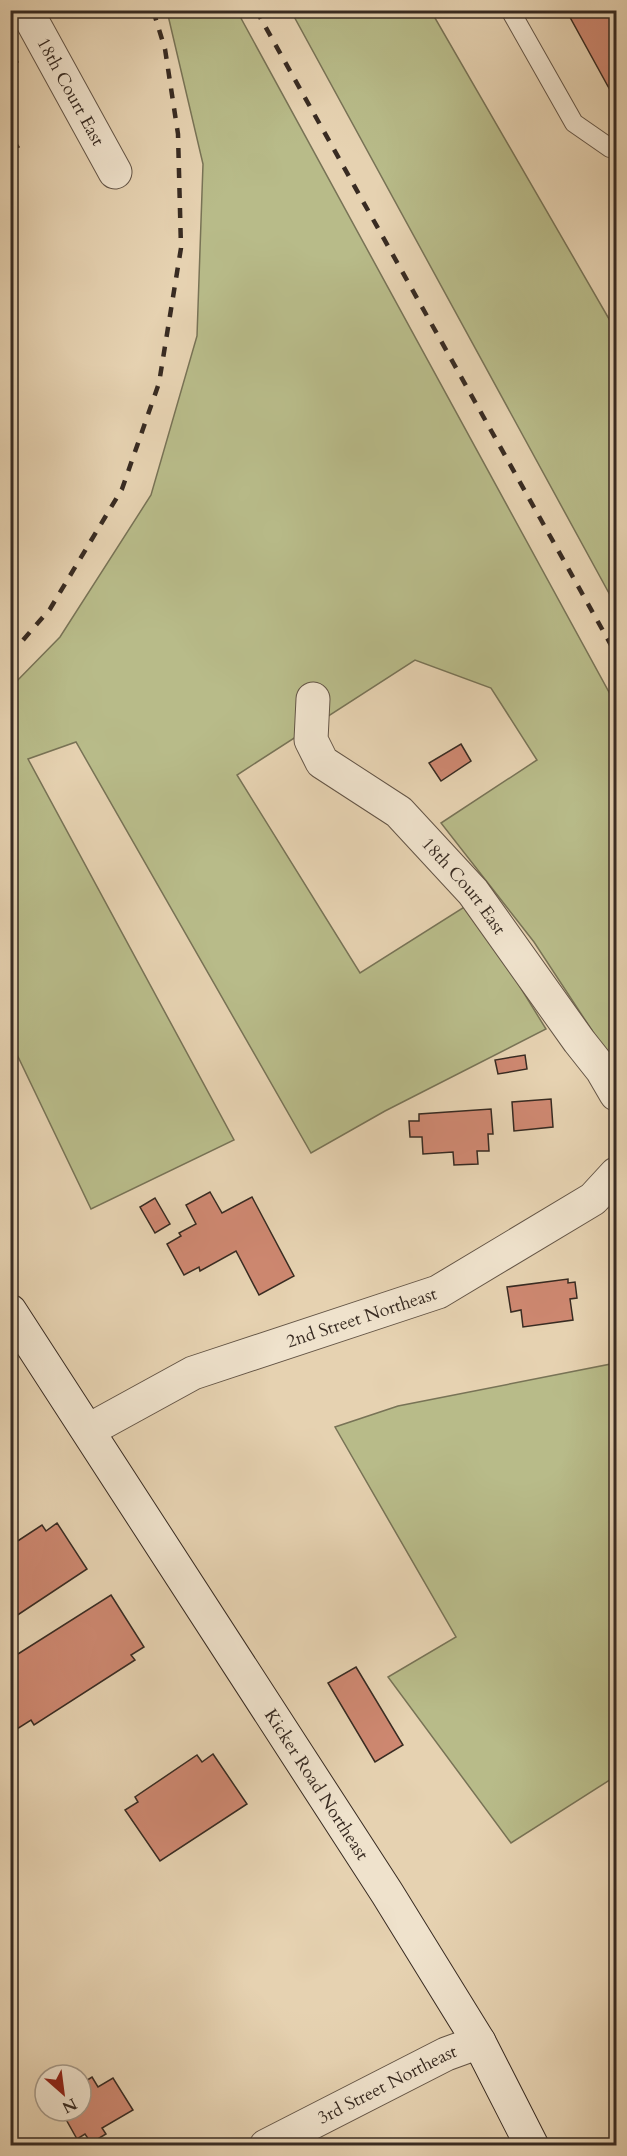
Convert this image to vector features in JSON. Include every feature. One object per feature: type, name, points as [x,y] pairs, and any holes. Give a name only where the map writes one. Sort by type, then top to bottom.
[{"type":"street","name":"18th Court East","points":[[26,10],[115,172]]},
{"type":"street","name":"18th Court East","points":[[313,699],[311,740],[322,762],[399,812],[473,892],[602,1070],[616,1094]]},
{"type":"street","name":"2nd Street Northeast","points":[[89,1430],[193,1373],[438,1292],[592,1199],[616,1174]]},
{"type":"street","name":"Kicker Road Northeast","points":[[10,1311],[387,1893],[479,2042],[532,2145]]},
{"type":"street","name":"3rd Street Northeast","points":[[266,2145],[446,2054],[479,2042]]},
{"type":"lane","points":[[510,10],[574,123],[610,148],[616,149]]},
{"type":"green space","points":[[167,11],[237,11],[616,705],[616,1067],[534,942],[441,823],[537,760],[491,688],[415,660],[237,775],[360,973],[469,904],[546,1029],[385,1111],[311,1153],[76,742],[28,759],[234,1140],[91,1209],[11,1042],[11,687],[60,637],[151,495],[197,336],[203,164]]},
{"type":"green space","points":[[291,11],[431,11],[616,331],[616,606]]},
{"type":"green space","points":[[616,1363],[616,1776],[511,1843],[388,1677],[456,1637],[335,1427],[398,1406]]},
{"type":"building","points":[[566,10],[616,10],[616,101]]},
{"type":"building","points":[[10,48],[18,62],[10,66]]},
{"type":"building","points":[[10,132],[19,147],[10,151]]},
{"type":"building","points":[[461,744],[471,761],[441,781],[429,763]]},
{"type":"building","points":[[525,1055],[527,1069],[498,1074],[495,1060]]},
{"type":"building","points":[[551,1099],[553,1127],[514,1131],[512,1102]]},
{"type":"building","points":[[491,1109],[493,1134],[488,1134],[489,1151],[477,1151],[478,1164],[454,1165],[453,1152],[423,1154],[422,1137],[410,1137],[409,1121],[419,1121],[419,1114]]},
{"type":"building","points":[[210,1192],[222,1213],[252,1197],[294,1276],[259,1295],[236,1251],[200,1271],[199,1267],[184,1275],[167,1244],[181,1236],[179,1233],[196,1224],[186,1205]]},
{"type":"building","points":[[155,1198],[170,1224],[155,1233],[140,1207]]},
{"type":"building","points":[[568,1279],[568,1283],[575,1282],[577,1298],[570,1299],[573,1320],[523,1327],[521,1310],[511,1312],[507,1287]]},
{"type":"building","points":[[57,1523],[87,1569],[10,1620],[10,1546],[42,1525],[46,1531]]},
{"type":"building","points":[[111,1595],[144,1647],[131,1655],[135,1660],[34,1725],[31,1720],[17,1729],[10,1719],[10,1659]]},
{"type":"building","points":[[356,1667],[403,1745],[375,1762],[328,1683]]},
{"type":"building","points":[[213,1754],[247,1804],[160,1861],[125,1810],[138,1802],[135,1797],[197,1755],[202,1762]]},
{"type":"building","points":[[113,2078],[133,2110],[102,2128],[106,2134],[91,2143],[85,2134],[77,2139],[68,2123],[93,2123],[93,2079],[98,2087]]},
{"type":"railway","points":[[10,655],[50,609],[122,489],[159,383],[181,248],[178,134],[165,49],[153,10]]},
{"type":"railway","points":[[256,10],[616,654]]}]
